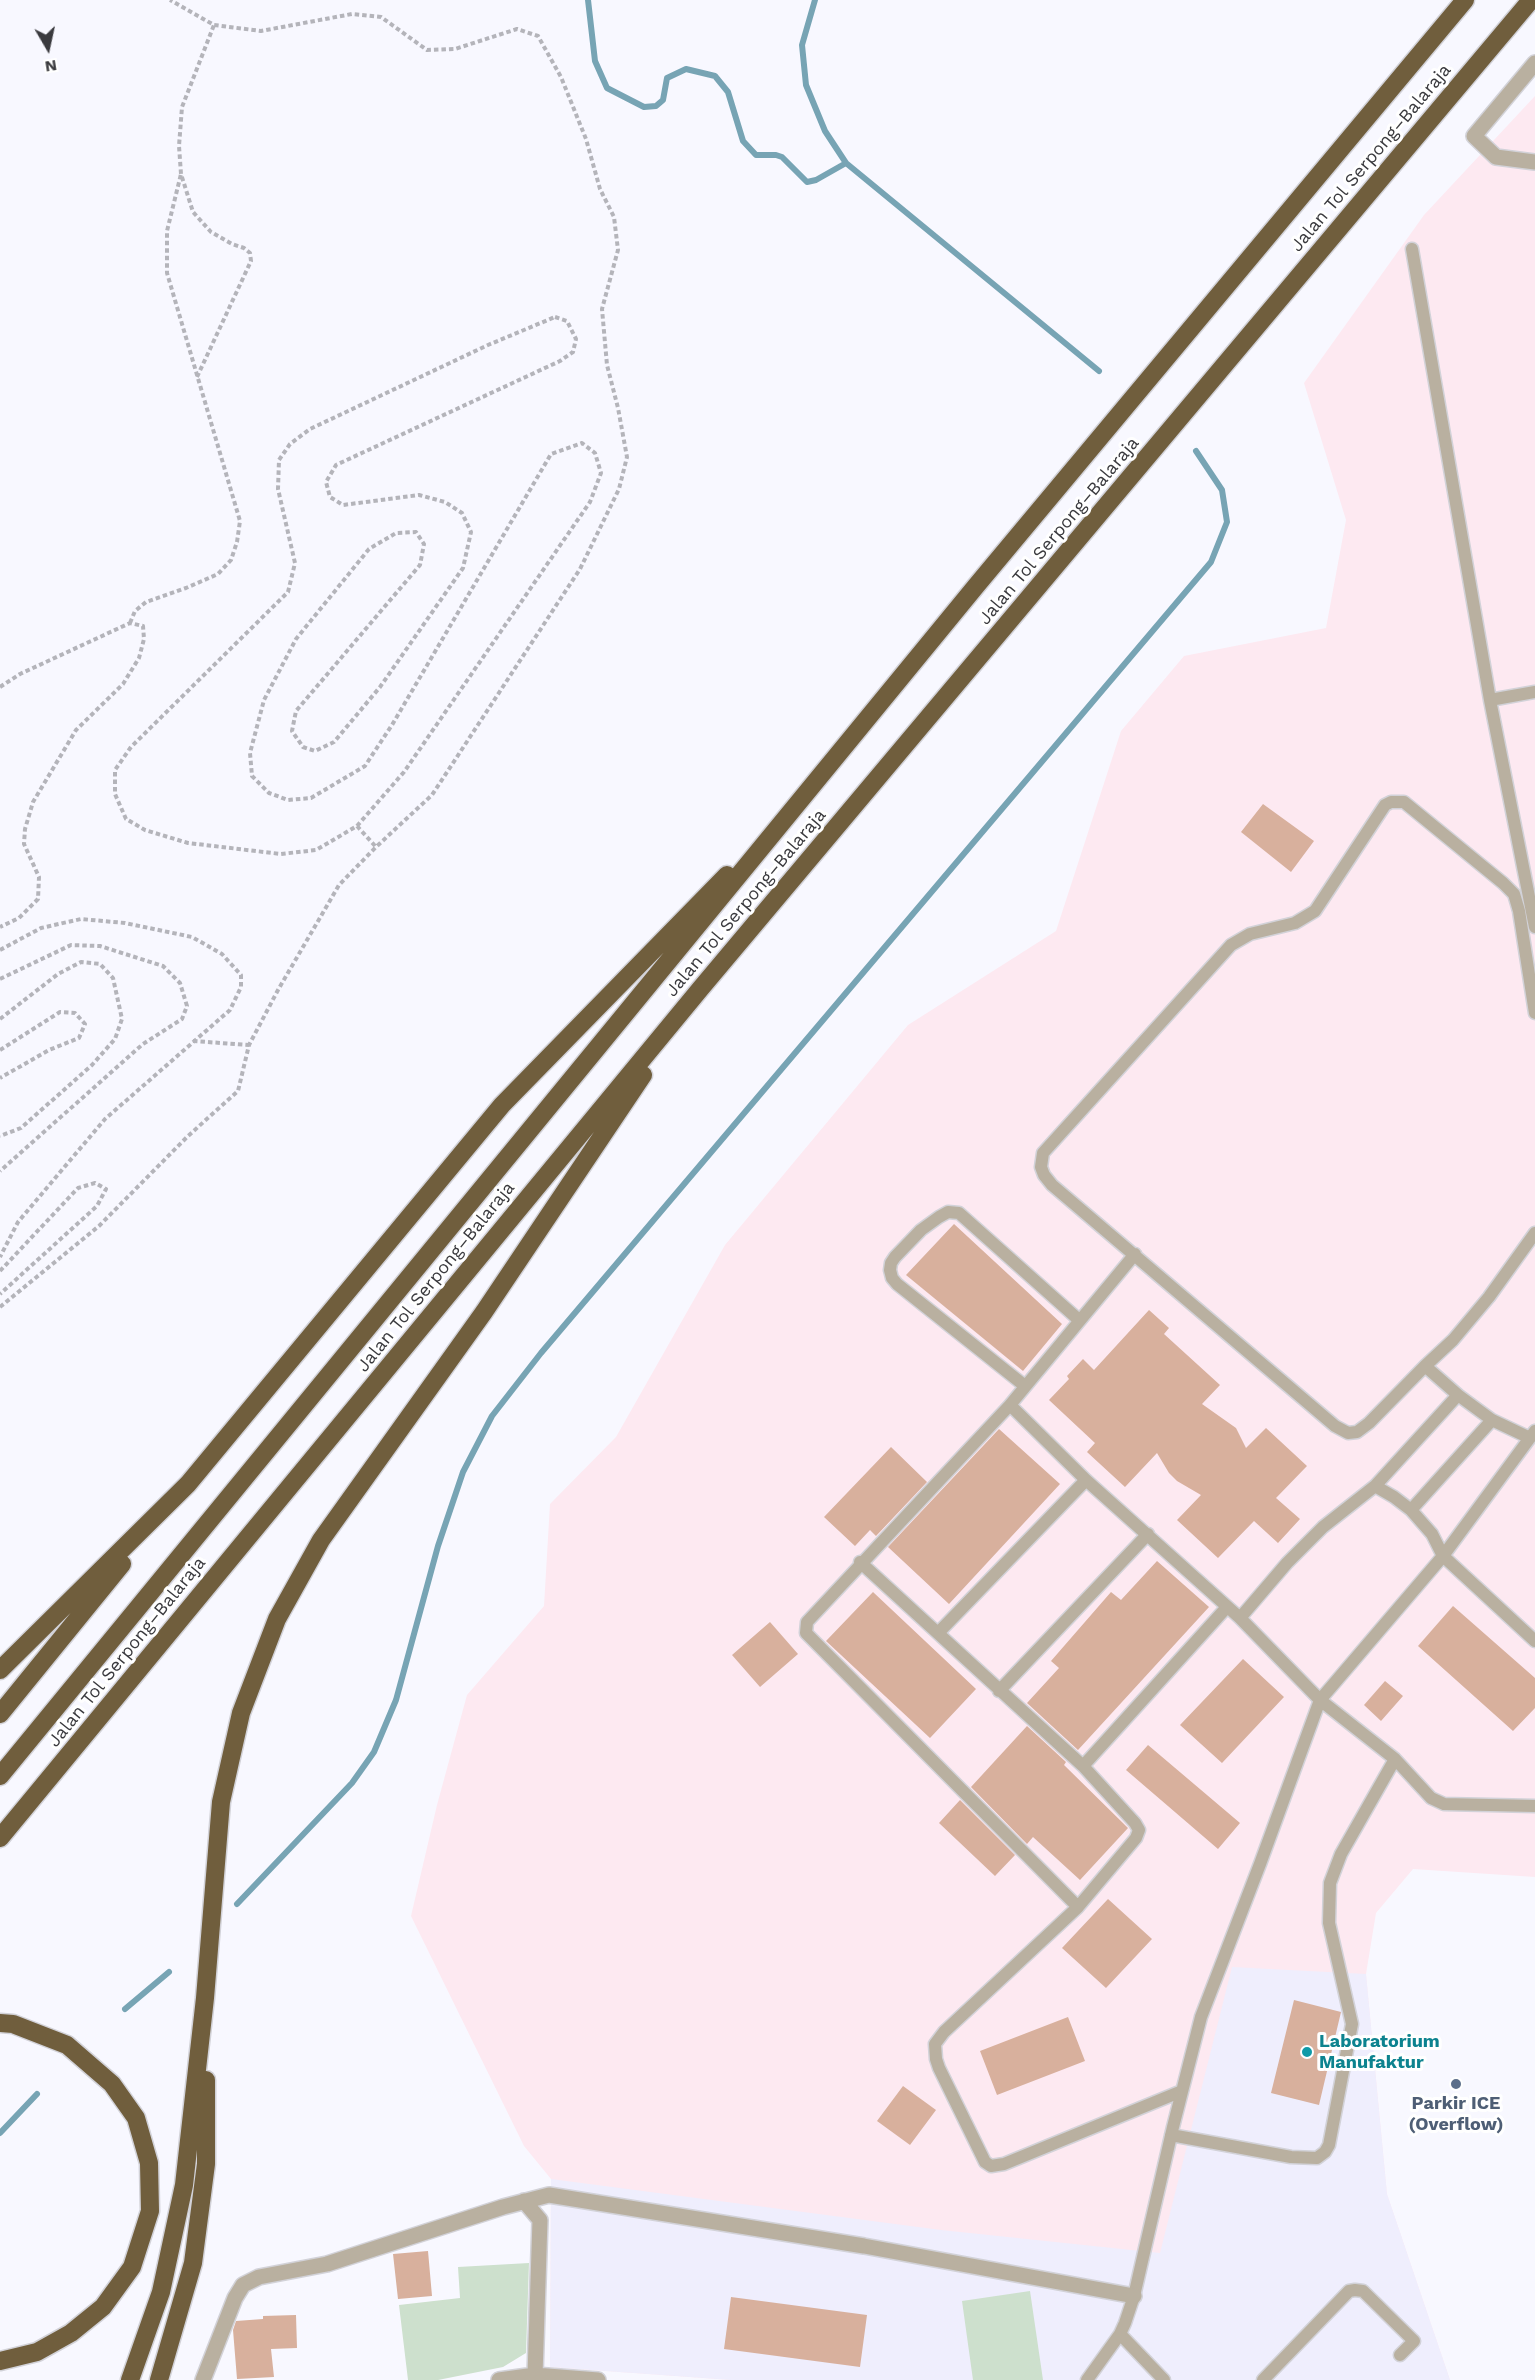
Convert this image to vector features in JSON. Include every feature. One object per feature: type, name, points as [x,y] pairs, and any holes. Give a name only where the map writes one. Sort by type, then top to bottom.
[{"type":"highway","name":"Jalan Tol Serpong–Balaraja","points":[[0,1776],[976,586],[1465,0]]},
{"type":"highway","name":"Jalan Tol Serpong–Balaraja","points":[[0,1838],[701,988],[1531,0]]},
{"type":"highway","points":[[0,1714],[502,1105],[812,788]]},
{"type":"highway","points":[[130,2380],[161,2292],[184,2185],[205,1998],[221,1802],[241,1713],[277,1619],[321,1540],[484,1312],[701,988]]},
{"type":"highway","points":[[0,1670],[21,1652],[188,1484]]},
{"type":"highway","points":[[159,2380],[194,2263],[206,2164],[205,1998]]},
{"type":"highway","points":[[0,2023],[13,2024],[68,2044],[112,2084],[136,2118],[149,2163],[150,2211],[132,2266],[103,2307],[70,2333],[37,2352],[0,2361]]},
{"type":"street","points":[[1535,63],[1474,136],[1496,157],[1535,162]]},
{"type":"street","points":[[203,2380],[235,2298],[243,2285],[259,2277],[327,2264],[549,2195],[864,2246],[1134,2296]]},
{"type":"street","points":[[524,2201],[540,2220],[535,2375]]},
{"type":"street","points":[[499,2380],[535,2375],[598,2380]]},
{"type":"lane","points":[[1412,249],[1490,700],[1535,927]]},
{"type":"lane","points":[[1490,700],[1535,692]]},
{"type":"lane","points":[[1535,1013],[1520,911],[1517,900],[1510,889],[1404,802],[1391,802],[1385,806],[1315,911],[1295,923],[1250,934],[1231,945],[1043,1154],[1041,1167],[1052,1185],[1343,1431],[1353,1433],[1361,1430],[1453,1340],[1489,1297],[1535,1233]]},
{"type":"lane","points":[[1025,1386],[897,1284],[890,1270],[895,1257],[921,1230],[939,1217],[948,1212],[958,1213],[1079,1320]]},
{"type":"lane","points":[[1078,1907],[806,1633],[807,1622],[860,1562],[1010,1404],[1134,1254]]},
{"type":"lane","points":[[1087,2380],[1120,2334],[1134,2296],[1201,2018],[1320,1700],[1443,1556],[1532,1434],[1492,1420],[1458,1395],[1425,1366]]},
{"type":"lane","points":[[1240,1618],[1287,1563],[1323,1527],[1375,1486],[1458,1395]]},
{"type":"lane","points":[[1010,1404],[1086,1480],[1240,1618],[1320,1700],[1395,1759],[1431,1798],[1444,1804],[1535,1806]]},
{"type":"lane","points":[[1411,1510],[1492,1420]]},
{"type":"lane","points":[[939,1632],[1086,1480]]},
{"type":"lane","points":[[1375,1486],[1411,1510],[1432,1534],[1443,1556],[1535,1641]]},
{"type":"lane","points":[[999,1691],[1148,1534]]},
{"type":"lane","points":[[860,1562],[1083,1766],[1139,1830],[1136,1838],[1078,1907],[944,2032],[935,2044],[939,2068],[981,2157],[991,2166],[1004,2164],[1182,2091]]},
{"type":"lane","points":[[1083,1766],[1227,1607]]},
{"type":"lane","points":[[1171,2135],[1291,2157],[1317,2158],[1326,2152],[1352,2024],[1329,1923],[1330,1883],[1341,1854],[1395,1759]]},
{"type":"lane","points":[[1263,2380],[1349,2291],[1363,2291],[1414,2341],[1400,2355]]},
{"type":"lane","points":[[1120,2334],[1164,2380]]},
{"type":"path","points":[[0,1306],[99,1226],[188,1136],[238,1090],[249,1045],[339,885],[432,795],[580,569],[619,489],[627,457],[607,365],[602,309],[618,250],[614,217],[600,189],[585,139],[561,77],[538,36],[517,29],[455,49],[427,50],[381,16],[352,14],[261,31],[214,25],[170,0]]},
{"type":"path","points":[[130,623],[135,611],[146,602],[218,574],[231,560],[240,521],[167,273],[167,231],[180,174],[179,146],[182,107],[214,25]]},
{"type":"path","points":[[180,174],[193,212],[211,232],[244,248],[250,254],[251,261],[197,378]]},
{"type":"path","points":[[555,317],[567,321],[576,339],[573,352],[560,361],[336,465],[326,482],[330,497],[343,505],[419,495],[445,502],[462,513],[471,532],[463,568],[380,687],[334,742],[315,751],[303,747],[292,731],[296,711],[420,565],[424,544],[416,532],[396,533],[369,549],[296,639],[264,700],[250,753],[252,776],[269,793],[288,800],[311,798],[365,766],[398,715],[551,454],[582,443],[595,453],[601,473],[590,502],[404,772],[357,826],[316,850],[281,854],[188,843],[145,830],[126,819],[115,794],[115,770],[131,747],[288,592],[295,563],[278,489],[279,460],[290,444],[310,429],[488,345],[555,317]]},
{"type":"path","points":[[0,687],[20,674],[130,623],[143,626],[144,639],[139,658],[123,684],[76,730],[33,802],[25,829],[24,844],[39,877],[38,898],[19,918],[0,927]]},
{"type":"path","points":[[357,826],[376,847]]},
{"type":"path","points":[[0,950],[41,928],[81,919],[125,923],[192,937],[222,954],[241,975],[241,987],[230,1010],[105,1119],[18,1222],[0,1257]]},
{"type":"path","points":[[0,979],[71,945],[100,946],[163,966],[180,983],[187,1006],[182,1019],[143,1044],[0,1171]]},
{"type":"path","points":[[0,1019],[58,974],[81,962],[100,964],[113,978],[122,1018],[115,1039],[92,1065],[21,1128],[0,1136]]},
{"type":"path","points":[[0,1050],[60,1012],[75,1013],[85,1024],[79,1038],[49,1050],[0,1078]]},
{"type":"path","points":[[193,1041],[249,1045]]},
{"type":"path","points":[[0,1271],[78,1188],[95,1183],[106,1190],[97,1206],[0,1294]]},
{"type":"shaded area","points":[[1535,96],[1535,1877],[1413,1869],[1376,1913],[1366,1974],[1387,2194],[1450,2380],[731,2380],[550,2367],[551,2179],[524,2146],[411,1916],[437,1805],[467,1695],[544,1606],[550,1504],[616,1437],[725,1245],[908,1025],[1056,931],[1121,731],[1184,656],[1326,628],[1346,520],[1304,383],[1424,215]]},
{"type":"shaded area","points":[[1232,1967],[1366,1974],[1387,2194],[1450,2380],[731,2380],[550,2367],[551,2179],[941,2230],[1160,2253]]},
{"type":"green space","points":[[529,2263],[526,2353],[503,2367],[438,2380],[408,2380],[399,2305],[460,2298],[458,2267]]},
{"type":"green space","points":[[1030,2291],[1043,2380],[973,2380],[962,2301]]},
{"type":"building","points":[[1263,804],[1314,841],[1291,872],[1241,832]]},
{"type":"building","points":[[954,1224],[1062,1324],[1023,1371],[906,1275]]},
{"type":"building","points":[[1149,1310],[1169,1328],[1164,1334],[1220,1385],[1202,1404],[1236,1428],[1246,1448],[1266,1428],[1307,1466],[1276,1498],[1300,1519],[1278,1543],[1254,1521],[1218,1558],[1177,1520],[1201,1495],[1177,1481],[1169,1473],[1157,1453],[1125,1487],[1087,1452],[1095,1443],[1049,1400],[1069,1379],[1067,1376],[1083,1359],[1094,1370]]},
{"type":"building","points":[[999,1429],[1060,1484],[949,1604],[888,1547]]},
{"type":"building","points":[[891,1447],[927,1482],[876,1536],[870,1530],[855,1546],[824,1517]]},
{"type":"building","points":[[1157,1561],[1209,1607],[1078,1750],[1027,1703],[1059,1668],[1051,1661],[1111,1592],[1121,1600]]},
{"type":"building","points":[[873,1592],[976,1689],[930,1738],[826,1641]]},
{"type":"building","points":[[1453,1606],[1535,1678],[1535,1708],[1513,1731],[1418,1646]]},
{"type":"building","points":[[770,1622],[798,1654],[760,1687],[732,1655]]},
{"type":"building","points":[[1243,1659],[1284,1697],[1222,1763],[1180,1725]]},
{"type":"building","points":[[1385,1681],[1403,1696],[1381,1721],[1364,1705]]},
{"type":"building","points":[[1027,1726],[1066,1762],[1064,1765],[1128,1828],[1080,1880],[1033,1837],[1027,1844],[971,1787]]},
{"type":"building","points":[[1148,1745],[1240,1823],[1218,1849],[1126,1770]]},
{"type":"building","points":[[960,1800],[1015,1855],[995,1876],[939,1823]]},
{"type":"building","points":[[1108,1899],[1152,1939],[1106,1988],[1062,1948]]},
{"type":"building","name":"Laboratorium Manufaktur","points":[[1294,2000],[1341,2012],[1319,2105],[1271,2093]]},
{"type":"building","points":[[1068,2017],[1085,2061],[997,2095],[980,2051]]},
{"type":"building","points":[[903,2086],[936,2110],[910,2145],[877,2121]]},
{"type":"building","points":[[428,2251],[432,2296],[398,2299],[393,2254]]},
{"type":"building","points":[[731,2297],[867,2315],[860,2367],[724,2349]]},
{"type":"building","points":[[296,2315],[297,2348],[271,2349],[274,2377],[237,2379],[233,2330],[236,2321],[263,2319],[263,2316]]},
{"type":"waterway","points":[[588,0],[595,61],[607,88],[644,107],[656,106],[663,100],[667,78],[686,69],[715,76],[728,92],[743,141],[756,155],[782,157],[807,182],[816,180],[846,163]]},
{"type":"waterway","points":[[815,0],[802,45],[806,85],[825,131],[846,163],[1099,371]]},
{"type":"waterway","points":[[237,1904],[352,1783],[374,1752],[396,1700],[438,1546],[463,1472],[492,1416],[541,1353],[1211,562],[1227,522],[1222,490],[1196,451]]},
{"type":"waterway","points":[[125,2009],[169,1972]]},
{"type":"waterway","points":[[0,2133],[37,2094]]},
{"type":"place","name":"Laboratorium Manufaktur","points":[[1307,2052]]},
{"type":"place","name":"Parkir ICE (Overflow)","points":[[1456,2084]]}]
